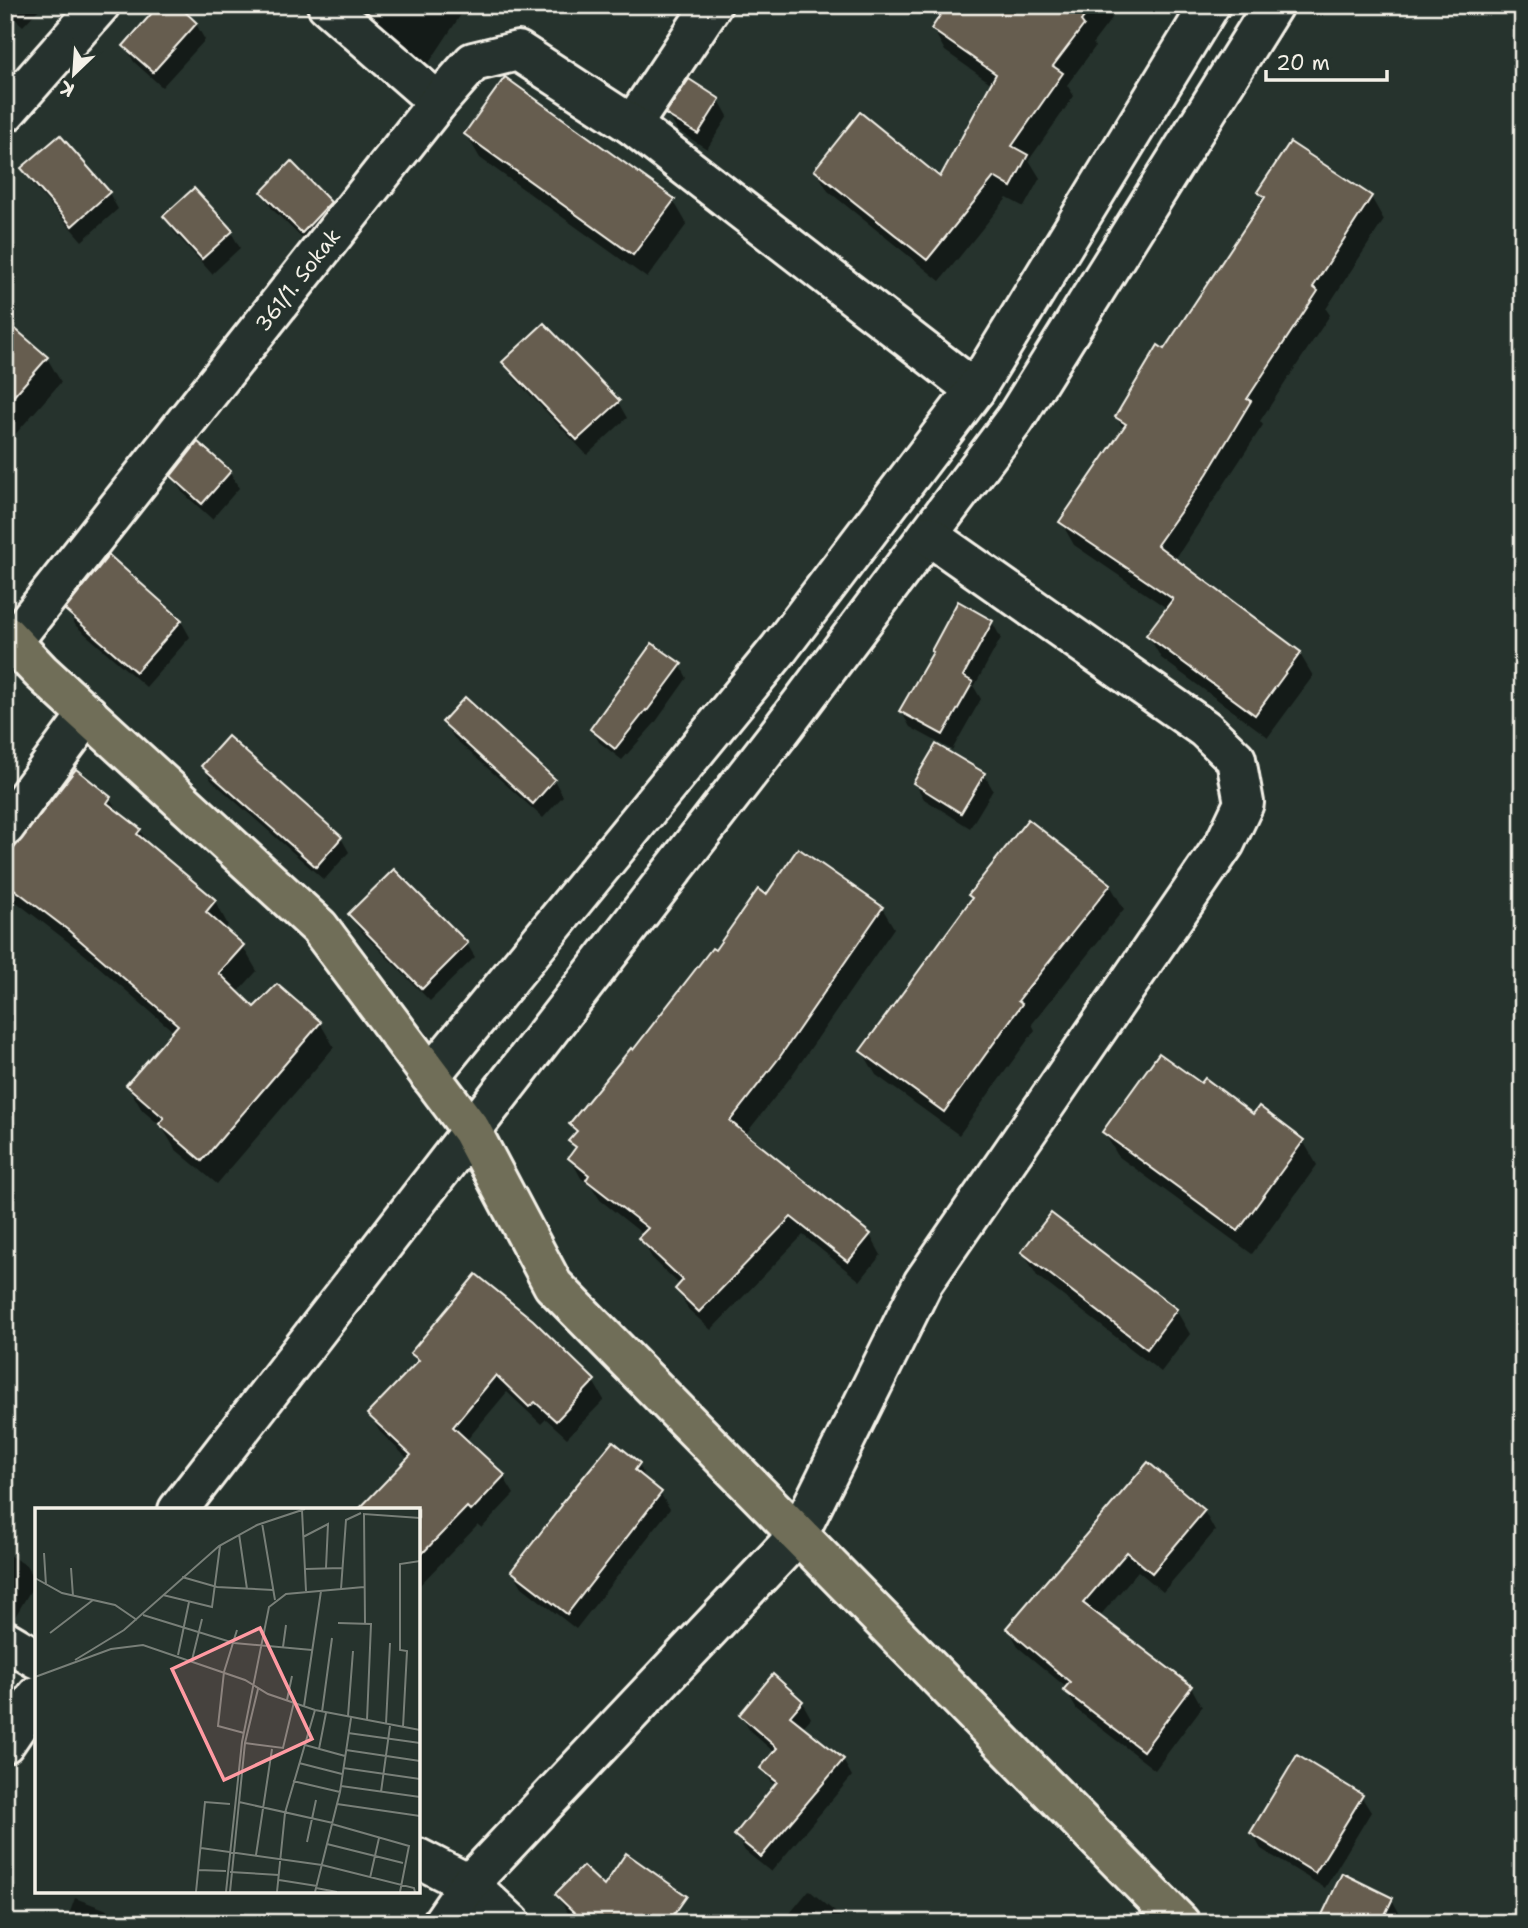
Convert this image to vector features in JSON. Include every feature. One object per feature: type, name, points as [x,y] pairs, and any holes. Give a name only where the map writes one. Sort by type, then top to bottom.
[{"type":"main road","points":[[9,638],[319,927],[471,1130],[553,1285],[1180,1923]]},
{"type":"street","points":[[5,113],[100,5]]},
{"type":"street","points":[[327,5],[438,102]]},
{"type":"street","points":[[632,125],[712,5]]},
{"type":"street","points":[[430,1076],[779,649],[975,390],[1210,5]]},
{"type":"street","points":[[180,1508],[779,733],[1015,419],[1273,5]]},
{"type":"street","name":"361/1. Sokak","points":[[9,638],[438,102],[473,62],[519,51],[632,125],[975,390]]},
{"type":"street","points":[[442,1923],[470,1884],[798,1535],[923,1283],[1225,843],[1244,803],[1236,759],[1205,729],[928,536]]},
{"type":"street","points":[[5,827],[88,714]]},
{"type":"street","points":[[5,1640],[35,1658]]},
{"type":"street","points":[[5,1743],[35,1699]]},
{"type":"street","points":[[420,1859],[470,1884],[511,1923]]},
{"type":"building","points":[[159,5],[178,5],[197,23],[153,72],[123,46]]},
{"type":"building","points":[[947,5],[1093,5],[1081,21],[1084,25],[1053,66],[1063,73],[1012,146],[1028,155],[1011,187],[994,177],[927,260],[814,170],[860,112],[940,177],[996,74],[931,29]]},
{"type":"building","points":[[505,77],[675,199],[633,255],[464,134]]},
{"type":"building","points":[[689,79],[720,99],[698,134],[665,114]]},
{"type":"building","points":[[60,135],[110,192],[72,226],[21,168]]},
{"type":"building","points":[[1290,142],[1372,196],[1313,287],[1318,291],[1247,399],[1251,401],[1207,474],[1157,545],[1301,652],[1255,715],[1146,635],[1173,599],[1059,522],[1126,424],[1115,417],[1158,345],[1164,349],[1265,197],[1257,192]]},
{"type":"building","points":[[291,161],[331,202],[302,233],[261,192]]},
{"type":"building","points":[[194,188],[233,231],[202,259],[163,216]]},
{"type":"building","points":[[5,320],[48,357],[5,406]]},
{"type":"building","points":[[544,323],[620,401],[577,440],[502,362]]},
{"type":"building","points":[[198,442],[231,471],[202,504],[171,476]]},
{"type":"building","points":[[109,555],[182,620],[136,672],[65,610]]},
{"type":"building","points":[[958,601],[993,621],[963,676],[973,682],[943,735],[899,711]]},
{"type":"building","points":[[652,643],[682,664],[615,749],[590,729]]},
{"type":"building","points":[[465,697],[555,779],[533,804],[442,722]]},
{"type":"building","points":[[228,736],[342,837],[316,867],[201,766]]},
{"type":"building","points":[[936,744],[985,773],[961,813],[913,783]]},
{"type":"building","points":[[76,769],[111,797],[107,803],[141,829],[137,834],[216,900],[206,912],[244,945],[219,973],[254,1007],[277,984],[321,1022],[202,1161],[159,1124],[164,1118],[126,1085],[178,1025],[68,930],[5,882],[5,860]]},
{"type":"building","points":[[1028,819],[1111,884],[1018,1001],[1022,1004],[944,1112],[860,1051],[972,898],[968,895]]},
{"type":"building","points":[[798,848],[883,907],[779,1058],[730,1121],[871,1234],[848,1262],[791,1217],[699,1312],[675,1289],[683,1280],[638,1238],[648,1228],[586,1180],[589,1175],[568,1158],[576,1147],[568,1141],[577,1131],[569,1124],[631,1048],[633,1050],[712,948],[715,950],[758,889],[766,895]]},
{"type":"building","points":[[394,869],[468,943],[422,989],[348,914]]},
{"type":"building","points":[[1159,1053],[1201,1083],[1205,1078],[1253,1114],[1259,1106],[1304,1140],[1238,1231],[1102,1132]]},
{"type":"building","points":[[1051,1213],[1177,1309],[1147,1349],[1021,1252]]},
{"type":"building","points":[[476,1274],[533,1320],[595,1380],[556,1421],[535,1402],[529,1407],[496,1375],[453,1427],[505,1475],[471,1511],[467,1507],[420,1556],[420,1508],[360,1508],[411,1455],[367,1414],[419,1360],[410,1353]]},
{"type":"building","points":[[613,1441],[640,1463],[635,1470],[662,1492],[567,1614],[511,1571]]},
{"type":"building","points":[[1148,1462],[1205,1510],[1152,1573],[1127,1552],[1083,1603],[1192,1686],[1143,1751],[1063,1690],[1070,1682],[1006,1628]]},
{"type":"building","points":[[773,1674],[803,1701],[790,1716],[844,1759],[761,1857],[734,1835],[777,1782],[760,1768],[777,1748],[739,1715]]},
{"type":"building","points":[[1297,1755],[1363,1795],[1315,1873],[1250,1833]]},
{"type":"building","points":[[626,1853],[687,1896],[668,1923],[578,1923],[581,1919],[555,1894],[583,1866],[604,1886]]},
{"type":"building","points":[[1342,1873],[1393,1898],[1381,1923],[1318,1923]]}]
